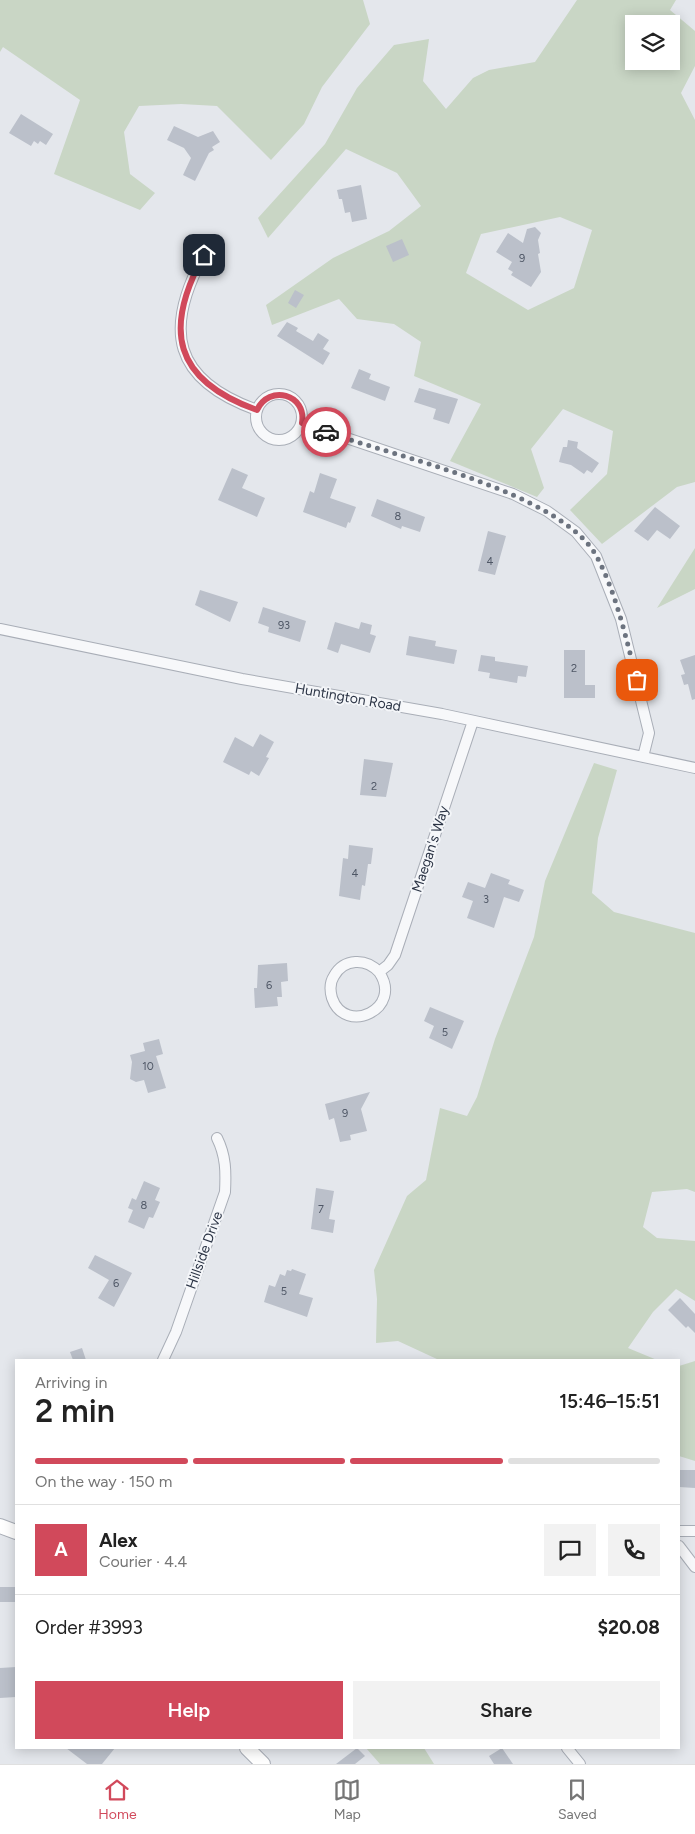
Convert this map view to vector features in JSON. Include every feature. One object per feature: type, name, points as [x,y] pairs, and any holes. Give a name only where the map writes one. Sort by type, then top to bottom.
[{"type":"main road","points":[[0,1525],[15,1532]]},
{"type":"main road","points":[[248,1749],[262,1764]]},
{"type":"street","points":[[204,255],[189,284],[183,304],[180,329],[186,356],[195,372],[212,389],[235,402],[257,410]]},
{"type":"street","points":[[283,394],[292,398],[299,405],[302,423],[298,431],[289,439],[272,440],[265,436],[257,426],[257,410],[269,396],[283,394]]},
{"type":"street","points":[[302,423],[513,494],[547,511],[576,532],[596,556],[621,619],[649,733],[643,757]]},
{"type":"street","name":"Huntington Road","points":[[0,629],[242,679],[389,704],[695,768]]},
{"type":"street","name":"Maegan's Way","points":[[379,972],[388,965],[395,955],[473,721]]},
{"type":"street","points":[[352,962],[364,962],[379,972],[386,988],[383,1000],[376,1010],[366,1015],[356,1016],[345,1013],[337,1006],[332,997],[331,986],[334,976],[341,967],[352,962]]},
{"type":"street","name":"Hillside Drive","points":[[163,1359],[176,1332],[225,1192],[226,1169],[224,1152],[217,1138]]},
{"type":"street","points":[[0,1525],[15,1524]]},
{"type":"street","points":[[680,1531],[695,1531]]},
{"type":"street","points":[[680,1547],[695,1567]]},
{"type":"street","points":[[568,1749],[580,1764]]},
{"type":"green space","points":[[0,0],[363,0],[370,24],[322,87],[304,124],[271,160],[217,106],[181,104],[139,106],[124,132],[130,174],[155,193],[140,210],[54,174],[80,100],[3,47],[0,52]]},
{"type":"green space","points":[[577,0],[676,0],[670,10],[676,15],[625,15],[625,70],[680,70],[680,18],[695,31],[695,66],[681,93],[695,120],[695,482],[677,487],[602,544],[570,510],[607,474],[613,431],[563,409],[531,449],[544,488],[537,497],[450,461],[481,404],[414,376],[421,342],[394,324],[357,319],[339,299],[272,325],[266,305],[333,258],[389,231],[421,206],[397,173],[346,149],[268,238],[258,218],[325,144],[357,88],[394,45],[429,39],[423,81],[446,109],[473,78],[489,70],[535,62]],"holes":[[[560,217],[592,230],[574,288],[528,310],[466,273],[481,234]]]},
{"type":"green space","points":[[695,548],[695,589],[657,608]]},
{"type":"green space","points":[[594,763],[617,770],[598,838],[592,893],[614,912],[695,933],[695,1192],[687,1189],[652,1192],[643,1227],[657,1238],[695,1241],[695,1301],[676,1289],[653,1312],[628,1348],[655,1359],[437,1359],[398,1341],[376,1343],[377,1299],[374,1270],[407,1196],[426,1180],[440,1108],[467,1116],[477,1097],[495,1039],[534,937],[545,881]]},
{"type":"green space","points":[[695,1361],[695,1461],[680,1456],[680,1366]]},
{"type":"green space","points":[[367,1749],[425,1749],[434,1764],[380,1764]]},
{"type":"building","points":[[21,114],[53,134],[46,145],[40,141],[38,144],[34,141],[31,146],[9,133]]},
{"type":"building","points":[[174,126],[198,137],[213,131],[220,142],[212,147],[214,150],[209,153],[195,181],[183,175],[191,158],[184,148],[167,140]]},
{"type":"building","points":[[361,185],[367,219],[352,222],[350,212],[345,213],[342,199],[339,199],[337,190]]},
{"type":"building","points":[[535,227],[541,233],[538,240],[540,253],[538,254],[541,272],[531,287],[511,275],[513,272],[508,269],[512,262],[496,252],[508,233],[523,243],[527,229]]},
{"type":"building","points":[[402,239],[409,255],[393,262],[386,246]]},
{"type":"building","points":[[295,290],[304,295],[296,308],[288,303]]},
{"type":"building","points":[[287,322],[298,328],[296,331],[313,341],[318,333],[329,340],[323,349],[330,353],[323,365],[277,336]]},
{"type":"building","points":[[359,369],[371,374],[369,379],[390,387],[385,401],[351,388]]},
{"type":"building","points":[[419,388],[458,399],[449,424],[433,419],[436,409],[414,402]]},
{"type":"building","points":[[568,440],[578,442],[577,448],[599,463],[592,473],[587,470],[584,474],[571,465],[559,462],[563,447],[567,447]]},
{"type":"building","points":[[232,468],[248,475],[242,488],[265,498],[257,517],[218,500]]},
{"type":"building","points":[[320,473],[337,479],[330,498],[356,507],[346,528],[303,512],[310,491],[314,493]]},
{"type":"building","points":[[377,499],[425,517],[420,532],[402,526],[401,529],[371,516]]},
{"type":"building","points":[[655,507],[680,526],[670,539],[657,530],[648,541],[634,531]]},
{"type":"building","points":[[488,531],[506,536],[495,575],[478,571]]},
{"type":"building","points":[[200,590],[238,602],[230,622],[195,605]]},
{"type":"building","points":[[263,607],[306,621],[300,642],[268,632],[269,627],[258,623]]},
{"type":"building","points":[[335,622],[359,629],[361,622],[372,625],[370,634],[376,636],[370,653],[341,644],[338,653],[327,649]]},
{"type":"building","points":[[409,636],[436,641],[435,646],[457,650],[454,664],[406,655]]},
{"type":"building","points":[[564,650],[585,650],[585,685],[595,685],[595,698],[564,698]]},
{"type":"building","points":[[481,655],[495,657],[495,661],[528,666],[526,677],[518,676],[517,683],[489,678],[490,673],[478,671]]},
{"type":"building","points":[[695,655],[695,699],[692,700],[688,684],[684,685],[681,675],[685,674],[680,660]]},
{"type":"building","points":[[260,734],[274,742],[266,757],[269,758],[259,776],[251,771],[249,775],[223,762],[235,737],[253,747]]},
{"type":"building","points":[[364,759],[393,763],[386,797],[360,795]]},
{"type":"building","points":[[349,845],[373,848],[371,864],[368,864],[365,886],[362,885],[360,900],[339,896],[343,858],[348,859]]},
{"type":"building","points":[[491,873],[510,880],[508,884],[524,890],[519,902],[504,897],[494,928],[467,918],[473,901],[462,897],[468,882],[485,888]]},
{"type":"building","points":[[287,963],[288,981],[281,982],[282,997],[277,997],[278,1006],[255,1008],[254,988],[257,988],[258,965]]},
{"type":"building","points":[[430,1007],[464,1021],[452,1049],[429,1038],[434,1026],[424,1021]]},
{"type":"building","points":[[159,1039],[163,1054],[156,1056],[166,1088],[148,1093],[144,1080],[136,1082],[130,1079],[132,1062],[130,1055],[145,1051],[143,1043]]},
{"type":"building","points":[[370,1092],[361,1109],[367,1131],[350,1135],[351,1140],[340,1142],[334,1118],[329,1120],[325,1104]]},
{"type":"building","points":[[144,1181],[160,1188],[155,1200],[160,1202],[153,1218],[149,1217],[144,1229],[128,1222],[133,1210],[128,1208],[132,1198],[136,1200]]},
{"type":"building","points":[[316,1188],[334,1191],[329,1219],[335,1220],[333,1233],[311,1229]]},
{"type":"building","points":[[95,1255],[132,1273],[114,1307],[98,1298],[109,1280],[88,1268]]},
{"type":"building","points":[[292,1269],[306,1274],[299,1294],[313,1298],[307,1317],[264,1302],[269,1285],[275,1287],[280,1274],[285,1276],[287,1270],[291,1271]]},
{"type":"building","points":[[680,1298],[695,1314],[695,1333],[688,1326],[686,1328],[668,1310]]},
{"type":"building","points":[[82,1348],[86,1359],[73,1359],[70,1352]]},
{"type":"building","points":[[680,1470],[695,1470],[695,1488],[680,1487]]},
{"type":"building","points":[[0,1587],[15,1587],[15,1602],[0,1602]]},
{"type":"building","points":[[15,1667],[15,1697],[0,1698],[0,1668]]},
{"type":"building","points":[[67,1749],[114,1749],[102,1764],[87,1764]]},
{"type":"building","points":[[356,1749],[365,1756],[355,1764],[336,1764]]},
{"type":"building","points":[[503,1749],[513,1764],[494,1764],[489,1756]]},
{"type":"way so far","points":[[326,432],[513,494],[547,511],[576,532],[596,556],[608,584],[621,619],[637,680]]},
{"type":"route","points":[[204,255],[189,284],[180,322],[186,356],[195,372],[212,389],[225,397],[257,410],[269,396],[283,394],[288,396],[299,405],[302,423],[326,432]]}]
